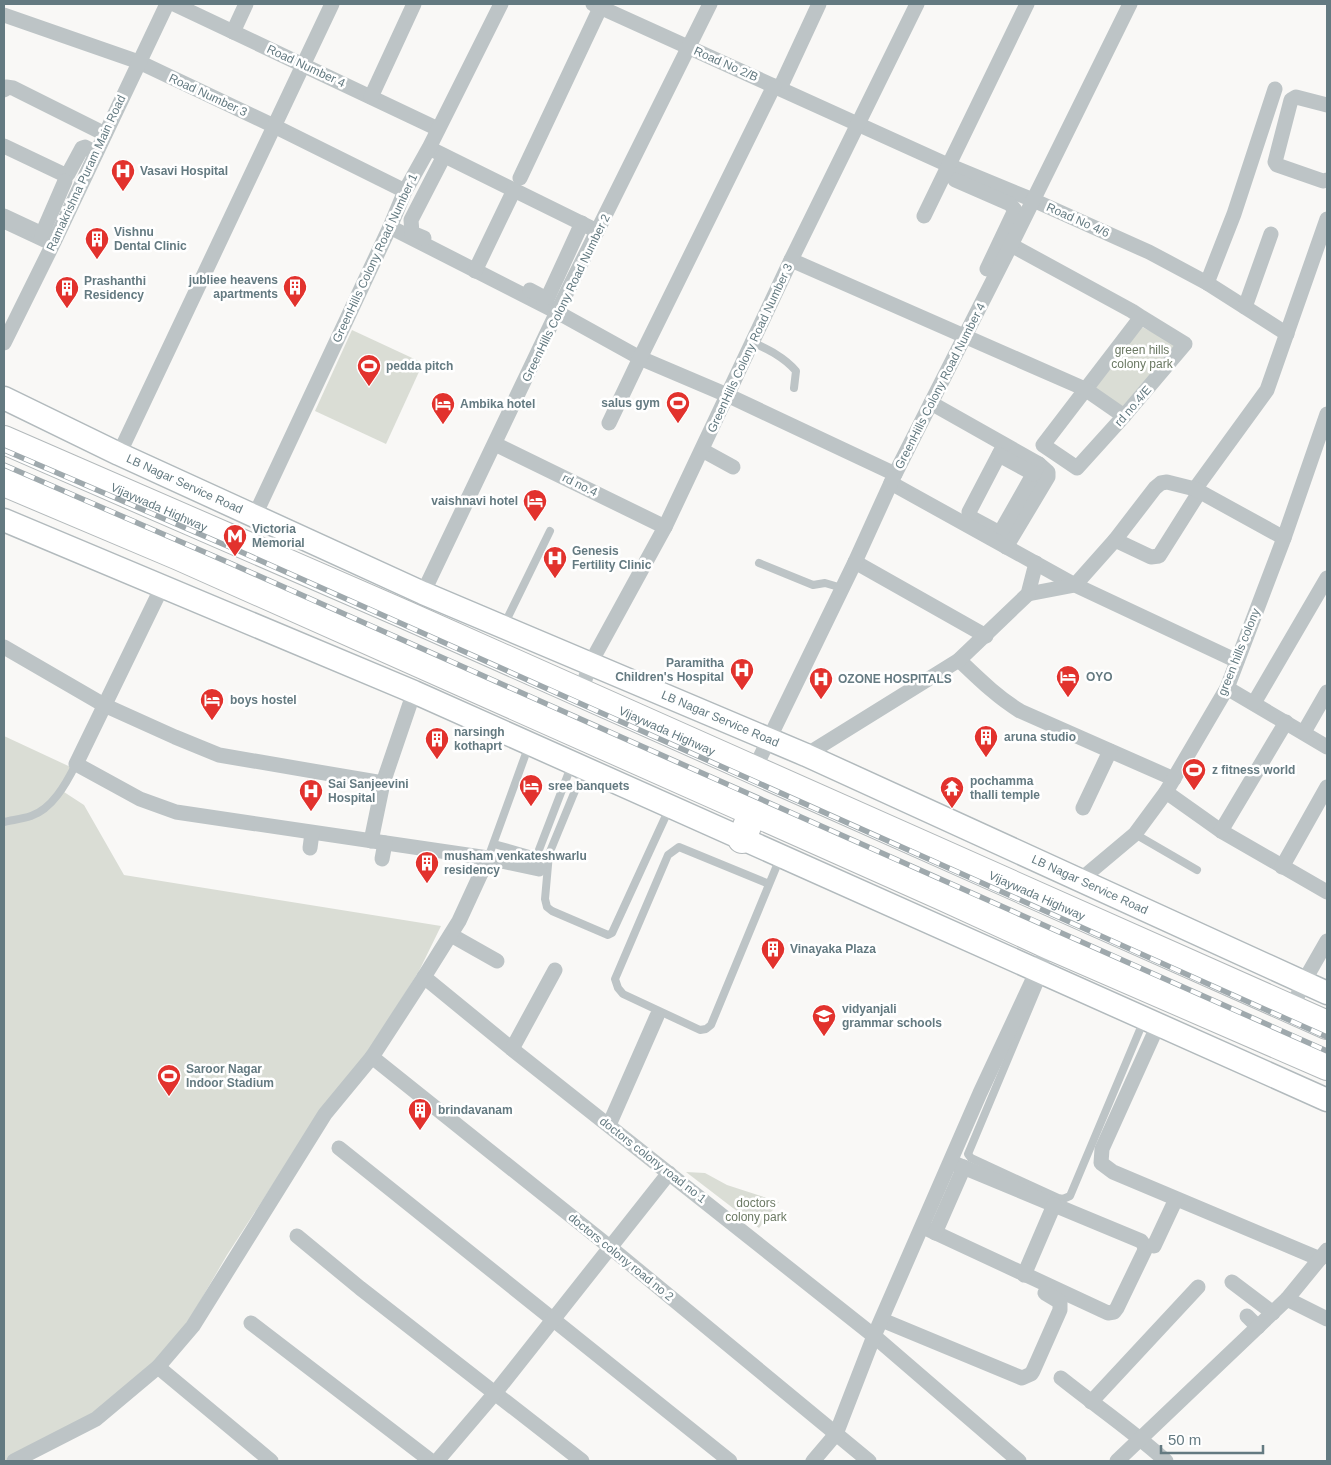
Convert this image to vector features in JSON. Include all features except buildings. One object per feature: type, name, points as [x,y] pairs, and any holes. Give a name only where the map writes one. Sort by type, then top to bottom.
[{"type":"highway","name":"Vijaywada Highway","points":[[4,440],[581,692],[1327,1025]]},
{"type":"highway","points":[[4,482],[179,556],[754,811],[1049,945],[1327,1066]]},
{"type":"highway","points":[[454,679],[470,644]]},
{"type":"highway","points":[[742,839],[754,811]]},
{"type":"street","name":"Ramakrishna Puram Main Road","points":[[4,343],[49,241],[79,188],[167,4]]},
{"type":"street","name":"Road Number 4","points":[[174,4],[438,129]]},
{"type":"street","points":[[232,32],[246,4]]},
{"type":"street","points":[[119,454],[332,4]]},
{"type":"street","points":[[371,97],[414,4]]},
{"type":"street","name":"GreenHills Colony Road Number 1","points":[[254,515],[390,227],[405,191],[429,148],[501,4]]},
{"type":"street","name":"GreenHills Colony Road Number 2","points":[[423,593],[557,312],[710,4]]},
{"type":"street","points":[[609,424],[640,358],[819,4]]},
{"type":"street","name":"GreenHills Colony Road Number 3","points":[[581,692],[590,664],[665,527],[791,260],[917,4]]},
{"type":"street","points":[[924,216],[1027,4]]},
{"type":"street","name":"GreenHills Colony Road Number 4","points":[[754,770],[855,562],[893,478],[964,337],[998,259],[1011,245],[1016,223],[1033,200],[1130,4]]},
{"type":"street","points":[[477,267],[599,5]]},
{"type":"street","name":"Road No 2/B","points":[[599,5],[859,124]]},
{"type":"street","name":"Road Number 3","points":[[4,15],[139,62],[405,191]]},
{"type":"street","points":[[4,90],[6,87],[13,88],[105,134]]},
{"type":"street","points":[[1207,283],[1234,214],[1275,89]]},
{"type":"street","points":[[1327,105],[1296,97],[1293,98],[1288,104],[1275,162],[1278,165],[1327,180]]},
{"type":"street","points":[[1269,108],[1286,114]]},
{"type":"street","name":"Road No 4/6","points":[[859,124],[948,165],[966,181],[1033,200],[1149,252],[1207,283],[1287,334]]},
{"type":"street","points":[[1258,142],[1278,148]]},
{"type":"street","points":[[4,146],[65,175],[71,170],[82,148],[84,147],[96,153]]},
{"type":"street","points":[[429,148],[444,156],[517,184],[598,231]]},
{"type":"street","points":[[4,152],[79,188]]},
{"type":"street","points":[[444,156],[411,220],[412,233],[640,358],[727,395],[893,478],[1006,547],[1075,584],[1237,661]]},
{"type":"street","points":[[4,216],[49,241],[65,181]]},
{"type":"street","points":[[966,181],[1014,207],[1016,210],[1016,223],[998,259],[984,276]]},
{"type":"street","points":[[1116,540],[1151,557],[1159,556],[1198,490],[1268,390],[1327,219]]},
{"type":"street","points":[[390,227],[542,297],[548,297],[582,223]]},
{"type":"street","points":[[1245,307],[1271,234]]},
{"type":"street","points":[[1011,245],[1141,317],[1085,389]]},
{"type":"street","points":[[791,260],[1085,389],[1124,416]]},
{"type":"street","name":"rd no.4/E","points":[[1085,389],[1043,445],[1077,468],[1185,344],[1141,317]]},
{"type":"street","name":"LB Nagar Service Road","points":[[4,398],[119,454],[423,593],[806,755],[1327,993]]},
{"type":"street","points":[[931,403],[1019,462],[1048,472],[1048,477],[1006,547]]},
{"type":"street","name":"green hills colony","points":[[1079,881],[1135,834],[1170,786],[1226,688],[1284,538],[1327,414]]},
{"type":"street","name":"rd no.4","points":[[495,444],[665,527]]},
{"type":"street","points":[[702,450],[733,467]]},
{"type":"street","points":[[1002,450],[969,512],[972,518],[1000,533],[1037,469]]},
{"type":"street","points":[[1028,594],[1075,584],[1116,540],[1155,488],[1161,483],[1167,482],[1198,490],[1284,538]]},
{"type":"street","points":[[4,520],[414,692],[1327,1100]]},
{"type":"street","points":[[855,562],[986,636]]},
{"type":"street","points":[[806,755],[959,660],[1028,594],[1036,563]]},
{"type":"street","points":[[1254,704],[1327,578]]},
{"type":"street","points":[[162,587],[76,764],[140,799],[176,812],[311,840],[378,849],[488,858],[543,870]]},
{"type":"street","points":[[4,647],[104,705],[219,755],[382,783]]},
{"type":"street","points":[[959,660],[1006,702],[1020,711],[1110,751],[1170,786],[1221,831],[1327,892]]},
{"type":"street","points":[[1226,688],[1327,747]]},
{"type":"street","points":[[378,849],[382,783],[414,692]]},
{"type":"street","points":[[1304,732],[1327,692]]},
{"type":"street","points":[[1221,831],[1286,722]]},
{"type":"street","points":[[1083,808],[1110,751]]},
{"type":"street","points":[[1282,867],[1327,788]]},
{"type":"street","points":[[14,1461],[96,1420],[158,1367],[193,1326],[325,1114],[372,1056],[424,977],[459,921],[488,858]]},
{"type":"street","points":[[451,934],[497,961]]},
{"type":"street","points":[[1292,1009],[1327,940]]},
{"type":"street","points":[[813,1461],[836,1434],[874,1336],[958,1164],[1040,972],[1049,945]]},
{"type":"street","points":[[512,1049],[555,970]]},
{"type":"street","name":"doctors colony road no 1","points":[[424,977],[874,1336],[1019,1461]]},
{"type":"street","points":[[608,1125],[657,1016]]},
{"type":"street","points":[[1117,1461],[1253,1321],[1273,1312],[1287,1299],[1324,1254],[1176,1199],[1113,1172],[1101,1163],[1102,1148],[1152,1022]]},
{"type":"street","name":"doctors colony road no 2","points":[[372,1056],[611,1248],[868,1461]]},
{"type":"street","points":[[339,1148],[730,1461]]},
{"type":"street","points":[[926,1232],[1108,1313],[1114,1312],[1145,1250],[1141,1241],[958,1164]]},
{"type":"street","points":[[437,1461],[554,1320],[669,1173]]},
{"type":"street","points":[[1154,1246],[1176,1199]]},
{"type":"street","points":[[1024,1275],[1054,1205]]},
{"type":"street","points":[[882,1320],[1017,1377],[1026,1377],[1034,1371],[1060,1310],[1060,1302],[1054,1297],[926,1232]]},
{"type":"street","points":[[297,1236],[582,1461]]},
{"type":"street","points":[[1232,1282],[1273,1312]]},
{"type":"street","points":[[1091,1402],[1198,1287]]},
{"type":"street","points":[[1287,1299],[1327,1319]]},
{"type":"street","points":[[250,1323],[431,1461]]},
{"type":"street","points":[[158,1367],[271,1461]]},
{"type":"street","points":[[1061,1378],[1140,1438],[1166,1461]]},
{"type":"lane","points":[[4,225],[49,241]]},
{"type":"lane","points":[[752,342],[790,363],[796,371],[794,388]]},
{"type":"lane","points":[[503,626],[550,531]]},
{"type":"lane","points":[[759,563],[812,585],[826,583],[842,588]]},
{"type":"lane","points":[[488,858],[530,744]]},
{"type":"lane","points":[[4,822],[30,816],[42,810],[67,781],[76,764]]},
{"type":"lane","points":[[494,844],[533,856],[537,855],[578,766]]},
{"type":"lane","points":[[578,766],[543,870],[545,899],[552,911],[608,935],[614,930],[670,807]]},
{"type":"lane","points":[[1135,834],[1198,870]]},
{"type":"lane","points":[[769,884],[679,847],[676,848],[668,855],[615,979],[618,988],[623,994],[700,1030],[710,1026],[781,856]]},
{"type":"lane","points":[[1040,972],[968,1154],[971,1158],[1058,1198],[1063,1199],[1070,1196],[1152,1022]]},
{"type":"green space","name":"green hills colony park","points":[[1140,326],[1174,343],[1176,350],[1125,411],[1092,388]]},
{"type":"green space","name":"pedda pitch","points":[[352,330],[423,363],[386,444],[315,411]]},
{"type":"green space","name":"Saroor Nagar Indoor Stadium","points":[[4,736],[77,770],[64,792],[84,805],[124,875],[441,926],[419,971],[346,1087],[323,1107],[227,1255],[178,1339],[95,1416],[5,1461],[4,1461]]},
{"type":"green space","name":"doctors colony park","points":[[686,1172],[705,1173],[727,1185],[779,1202],[759,1228]]},
{"type":"railway","points":[[4,450],[239,551],[1327,1037]]},
{"type":"railway","points":[[4,465],[232,564],[1327,1051]]},
{"type":"place","name":"Vasavi Hospital","points":[[123,192]]},
{"type":"place","name":"Vishnu Dental Clinic","points":[[97,260]]},
{"type":"place","name":"jubliee heavens apartments","points":[[295,308]]},
{"type":"place","name":"Prashanthi Residency","points":[[67,309]]},
{"type":"place","name":"pedda pitch","points":[[369,387]]},
{"type":"place","name":"salus gym","points":[[678,424]]},
{"type":"place","name":"Ambika hotel","points":[[443,425]]},
{"type":"place","name":"vaishnavi hotel","points":[[535,522]]},
{"type":"place","name":"Victoria Memorial","points":[[235,557]]},
{"type":"place","name":"Genesis Fertility Clinic","points":[[555,579]]},
{"type":"place","name":"Paramitha Children's Hospital","points":[[742,691]]},
{"type":"place","name":"OYO","points":[[1068,698]]},
{"type":"place","name":"OZONE HOSPITALS","points":[[821,700]]},
{"type":"place","name":"boys hostel","points":[[212,721]]},
{"type":"place","name":"aruna studio","points":[[986,758]]},
{"type":"place","name":"narsingh kothaprt","points":[[437,760]]},
{"type":"place","name":"z fitness world","points":[[1194,791]]},
{"type":"place","name":"sree banquets","points":[[531,807]]},
{"type":"place","name":"pochamma thalli temple","points":[[952,809]]},
{"type":"place","name":"Sai Sanjeevini Hospital","points":[[311,812]]},
{"type":"place","name":"musham venkateshwarlu residency","points":[[427,884]]},
{"type":"place","name":"Vinayaka Plaza","points":[[773,970]]},
{"type":"place","name":"vidyanjali grammar schools","points":[[824,1037]]},
{"type":"place","name":"Saroor Nagar Indoor Stadium","points":[[169,1097]]},
{"type":"place","name":"brindavanam","points":[[420,1131]]}]
